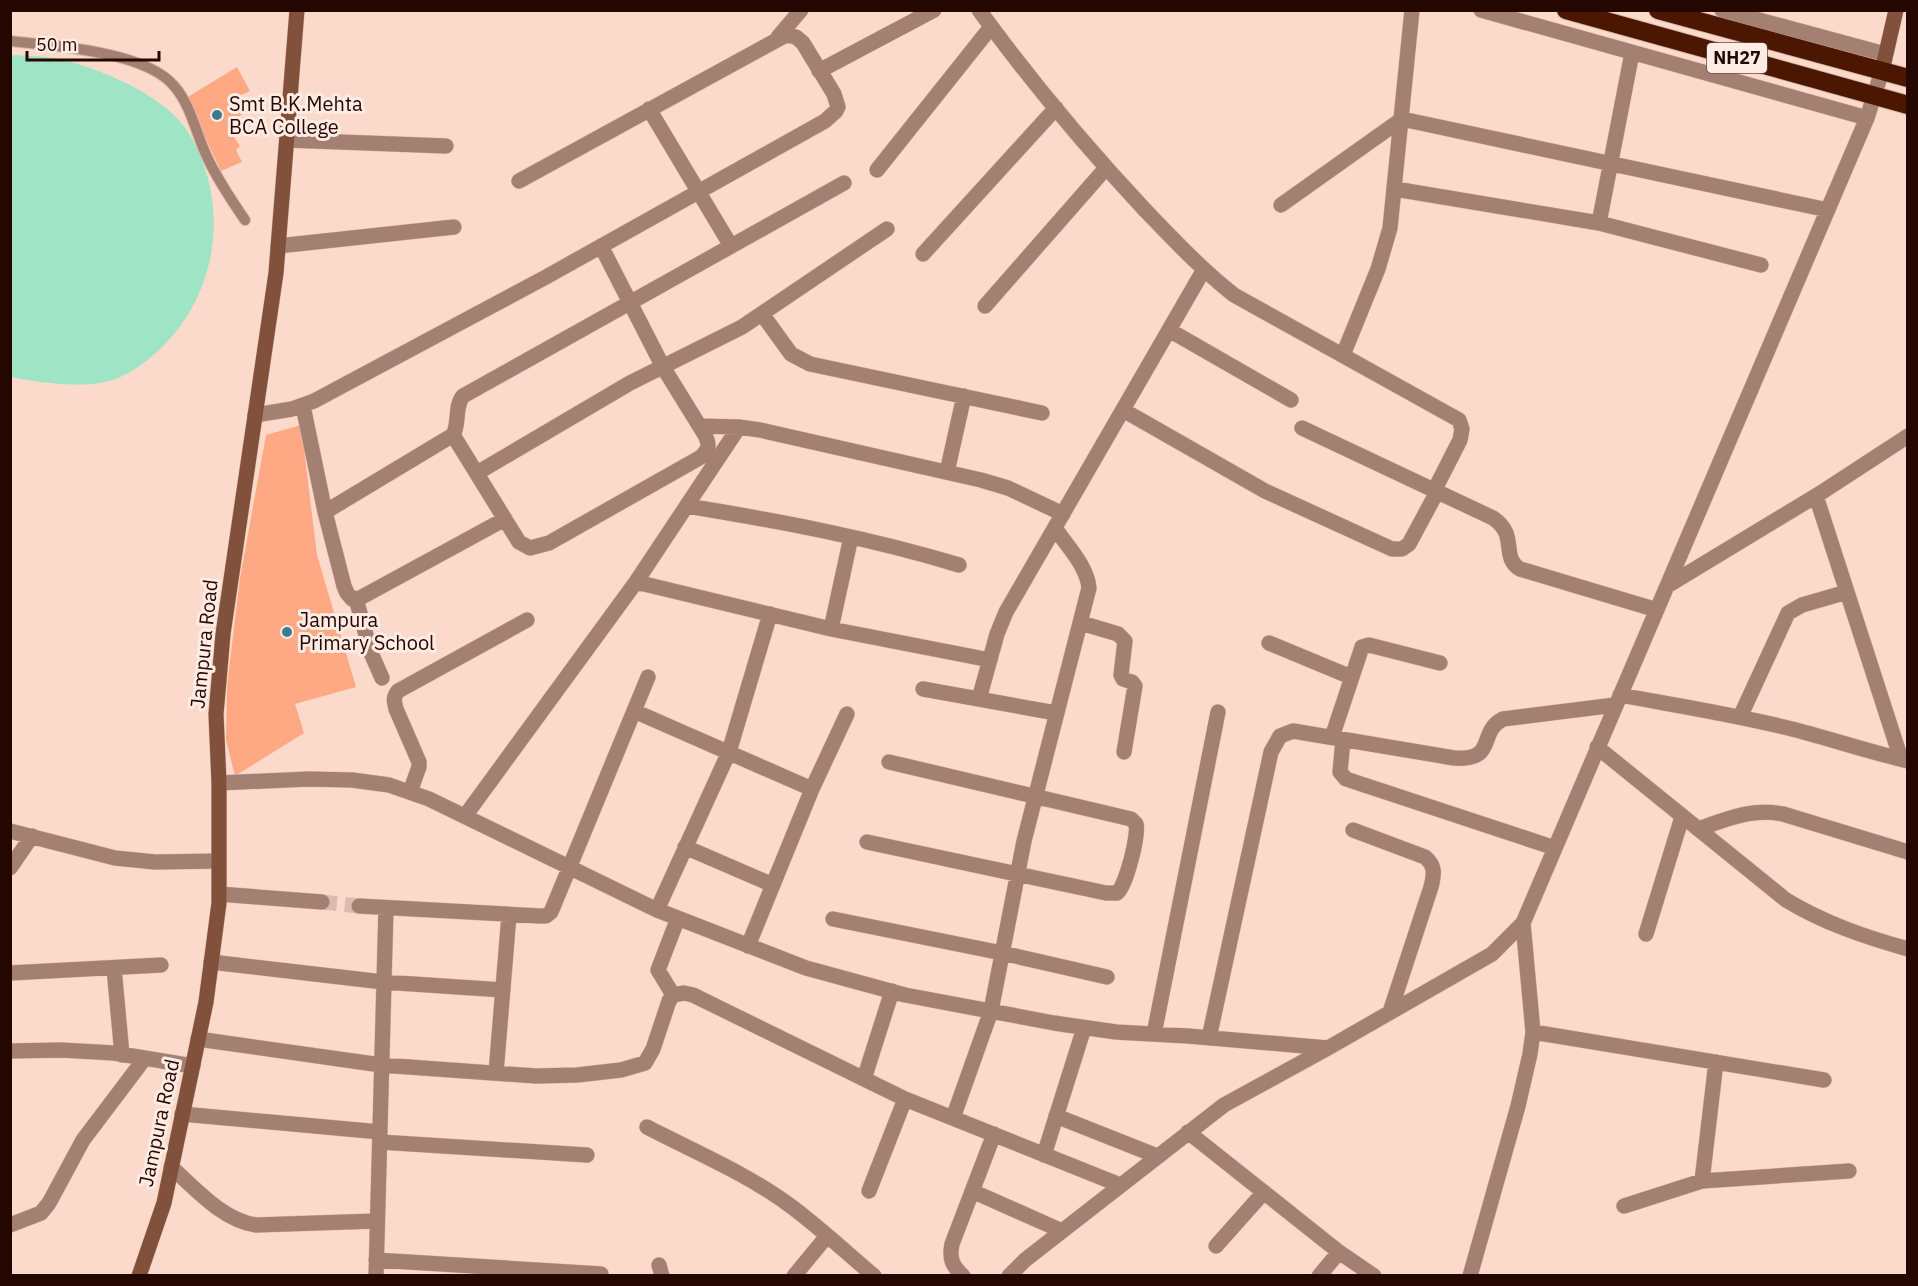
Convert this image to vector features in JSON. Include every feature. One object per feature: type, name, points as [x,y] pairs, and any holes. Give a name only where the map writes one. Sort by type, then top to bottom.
[{"type":"highway","name":"NH27","points":[[1566,10],[1908,105]]},
{"type":"highway","name":"NH27","points":[[1658,10],[1883,63],[1908,78]]},
{"type":"street","name":"Jampura Road","points":[[139,1275],[164,1203],[198,1039],[211,962],[219,894],[219,783],[216,714],[223,634],[278,246],[297,10]]},
{"type":"street","points":[[778,38],[801,10]]},
{"type":"street","points":[[819,71],[934,10]]},
{"type":"street","points":[[979,10],[1106,168],[1203,271],[1234,295],[1459,420],[1462,429],[1460,440],[1409,544],[1402,549],[1392,549],[1264,491],[1123,410]]},
{"type":"street","points":[[1344,355],[1378,269],[1390,228],[1412,10]]},
{"type":"street","points":[[1481,10],[1868,118]]},
{"type":"street","points":[[1722,10],[1774,17],[1883,63]]},
{"type":"street","points":[[1010,1275],[1025,1260],[1224,1105],[1492,954],[1523,923],[1868,118],[1896,10]]},
{"type":"street","points":[[877,170],[991,27]]},
{"type":"street","points":[[255,416],[303,406],[601,246],[832,116],[838,107],[803,43],[791,35],[778,38],[519,181]]},
{"type":"street","points":[[1599,223],[1632,53]]},
{"type":"street","points":[[923,254],[1056,108]]},
{"type":"street","points":[[649,109],[731,246]]},
{"type":"street","points":[[1281,205],[1402,119],[1828,210]]},
{"type":"street","points":[[287,140],[446,146]]},
{"type":"street","points":[[985,306],[1106,168]]},
{"type":"street","points":[[325,512],[453,435],[456,430],[459,400],[463,396],[844,183]]},
{"type":"street","points":[[1395,189],[1599,223],[1761,265]]},
{"type":"street","points":[[278,246],[454,227]]},
{"type":"street","points":[[477,473],[630,383],[742,327],[887,229]]},
{"type":"street","points":[[453,435],[519,542],[524,546],[536,547],[549,543],[707,452],[709,442],[663,367],[601,246]]},
{"type":"street","points":[[979,699],[997,634],[1006,612],[1203,271]]},
{"type":"street","points":[[762,314],[791,354],[810,364],[1042,413]]},
{"type":"street","points":[[1169,330],[1291,400]]},
{"type":"street","points":[[947,472],[964,396]]},
{"type":"street","points":[[303,406],[325,512],[344,586],[349,597],[356,599],[505,519]]},
{"type":"street","points":[[700,426],[739,427],[947,472],[1008,488],[1059,521],[1088,580],[1089,588],[1081,623],[1035,796],[991,1011],[953,1118]]},
{"type":"street","points":[[465,816],[636,582],[739,427]]},
{"type":"street","points":[[1302,428],[1493,518],[1500,524],[1508,538],[1513,566],[1657,610]]},
{"type":"street","points":[[1667,586],[1816,496],[1908,436]]},
{"type":"street","points":[[1816,496],[1904,760]]},
{"type":"street","points":[[687,506],[785,522],[912,551],[959,565]]},
{"type":"street","points":[[831,628],[851,537]]},
{"type":"street","points":[[636,582],[831,628],[990,660]]},
{"type":"street","points":[[1740,717],[1788,613],[1802,605],[1847,592]]},
{"type":"street","points":[[356,599],[371,653],[382,678]]},
{"type":"street","points":[[657,910],[729,752],[770,614]]},
{"type":"street","points":[[410,792],[419,762],[396,709],[395,695],[398,691],[527,620]]},
{"type":"street","points":[[1081,623],[1118,634],[1125,641],[1121,675],[1123,679],[1132,682],[1135,686],[1124,752]]},
{"type":"street","points":[[1269,643],[1351,677]]},
{"type":"street","points":[[1440,663],[1365,645],[1360,651],[1351,677],[1338,739],[1340,772],[1346,779],[1555,848]]},
{"type":"street","points":[[359,906],[546,916],[554,908],[648,678]]},
{"type":"street","points":[[923,689],[1056,713]]},
{"type":"street","points":[[1209,1038],[1271,752],[1280,736],[1285,733],[1293,731],[1454,758],[1472,758],[1482,752],[1493,727],[1503,719],[1618,700],[1740,717],[1904,760]]},
{"type":"street","points":[[634,711],[813,789]]},
{"type":"street","points":[[1154,1034],[1218,712]]},
{"type":"street","points":[[748,946],[813,789],[847,714]]},
{"type":"street","points":[[1597,747],[1786,900],[1809,914],[1845,929],[1908,949]]},
{"type":"street","points":[[867,842],[1106,893],[1117,893],[1123,885],[1137,833],[1136,824],[1131,819],[889,762]]},
{"type":"street","points":[[219,783],[309,779],[352,780],[389,785],[429,799],[657,910],[807,968],[892,991],[1084,1028],[1328,1048]]},
{"type":"street","points":[[1698,829],[1741,814],[1767,811],[1908,852]]},
{"type":"street","points":[[1646,934],[1682,816]]},
{"type":"street","points":[[1353,830],[1425,857],[1433,868],[1431,887],[1390,1012]]},
{"type":"street","points":[[10,831],[114,858],[155,862],[219,861]]},
{"type":"street","points":[[10,868],[32,836]]},
{"type":"street","points":[[685,847],[773,885]]},
{"type":"street","points":[[219,894],[322,903]]},
{"type":"street","points":[[386,908],[376,1268],[601,1274]]},
{"type":"street","points":[[496,1073],[508,915]]},
{"type":"street","points":[[673,995],[658,970],[678,918]]},
{"type":"street","points":[[833,919],[1107,977]]},
{"type":"street","points":[[1470,1275],[1518,1106],[1533,1032],[1523,923]]},
{"type":"street","points":[[211,962],[383,982],[503,990]]},
{"type":"street","points":[[10,973],[161,965]]},
{"type":"street","points":[[114,968],[122,1055]]},
{"type":"street","points":[[864,1079],[892,991]]},
{"type":"street","points":[[198,1039],[381,1065],[557,1076],[621,1070],[636,1067],[650,1058],[669,1001],[673,995],[684,993],[693,995],[905,1099],[1120,1185]]},
{"type":"street","points":[[1044,1155],[1084,1028]]},
{"type":"street","points":[[1533,1032],[1824,1080]]},
{"type":"street","points":[[10,1051],[61,1050],[122,1055],[192,1066]]},
{"type":"street","points":[[10,1224],[41,1213],[49,1203],[83,1140],[145,1058]]},
{"type":"street","points":[[1702,1181],[1716,1062]]},
{"type":"street","points":[[869,1191],[905,1099]]},
{"type":"street","points":[[182,1114],[380,1137],[587,1155]]},
{"type":"street","points":[[1056,1116],[1157,1156]]},
{"type":"street","points":[[647,1127],[757,1184],[793,1208],[874,1275]]},
{"type":"street","points":[[1188,1132],[1338,1252],[1374,1275]]},
{"type":"street","points":[[963,1275],[953,1264],[951,1252],[994,1134]]},
{"type":"street","points":[[171,1167],[230,1218],[243,1223],[256,1225],[378,1221]]},
{"type":"street","points":[[1624,1206],[1702,1181],[1849,1171]]},
{"type":"street","points":[[972,1191],[1062,1231]]},
{"type":"street","points":[[1216,1246],[1264,1192]]},
{"type":"street","points":[[794,1275],[826,1236]]},
{"type":"street","points":[[1320,1275],[1338,1252]]},
{"type":"lane","points":[[10,41],[76,48],[122,58],[159,74],[174,85],[183,99],[208,160],[245,220]]},
{"type":"green space","points":[[10,56],[68,61],[118,79],[149,96],[175,116],[188,132],[201,157],[210,188],[213,238],[202,287],[191,310],[177,331],[159,350],[129,373],[107,382],[79,385],[11,377]]},
{"type":"building","name":"Smt B.K.Mehta BCA College","points":[[237,67],[250,91],[239,96],[248,110],[234,120],[243,133],[234,137],[240,146],[236,150],[242,162],[221,171],[186,98]]},
{"type":"building","name":"Jampura Primary School","points":[[301,425],[317,555],[356,687],[295,704],[304,733],[235,776],[226,740],[227,686],[240,578],[266,435]]},
{"type":"tunnel","points":[[322,902],[359,906]]},
{"type":"place","name":"Smt B.K.Mehta BCA College","points":[[217,115]]},
{"type":"place","name":"Jampura Primary School","points":[[287,632]]}]
